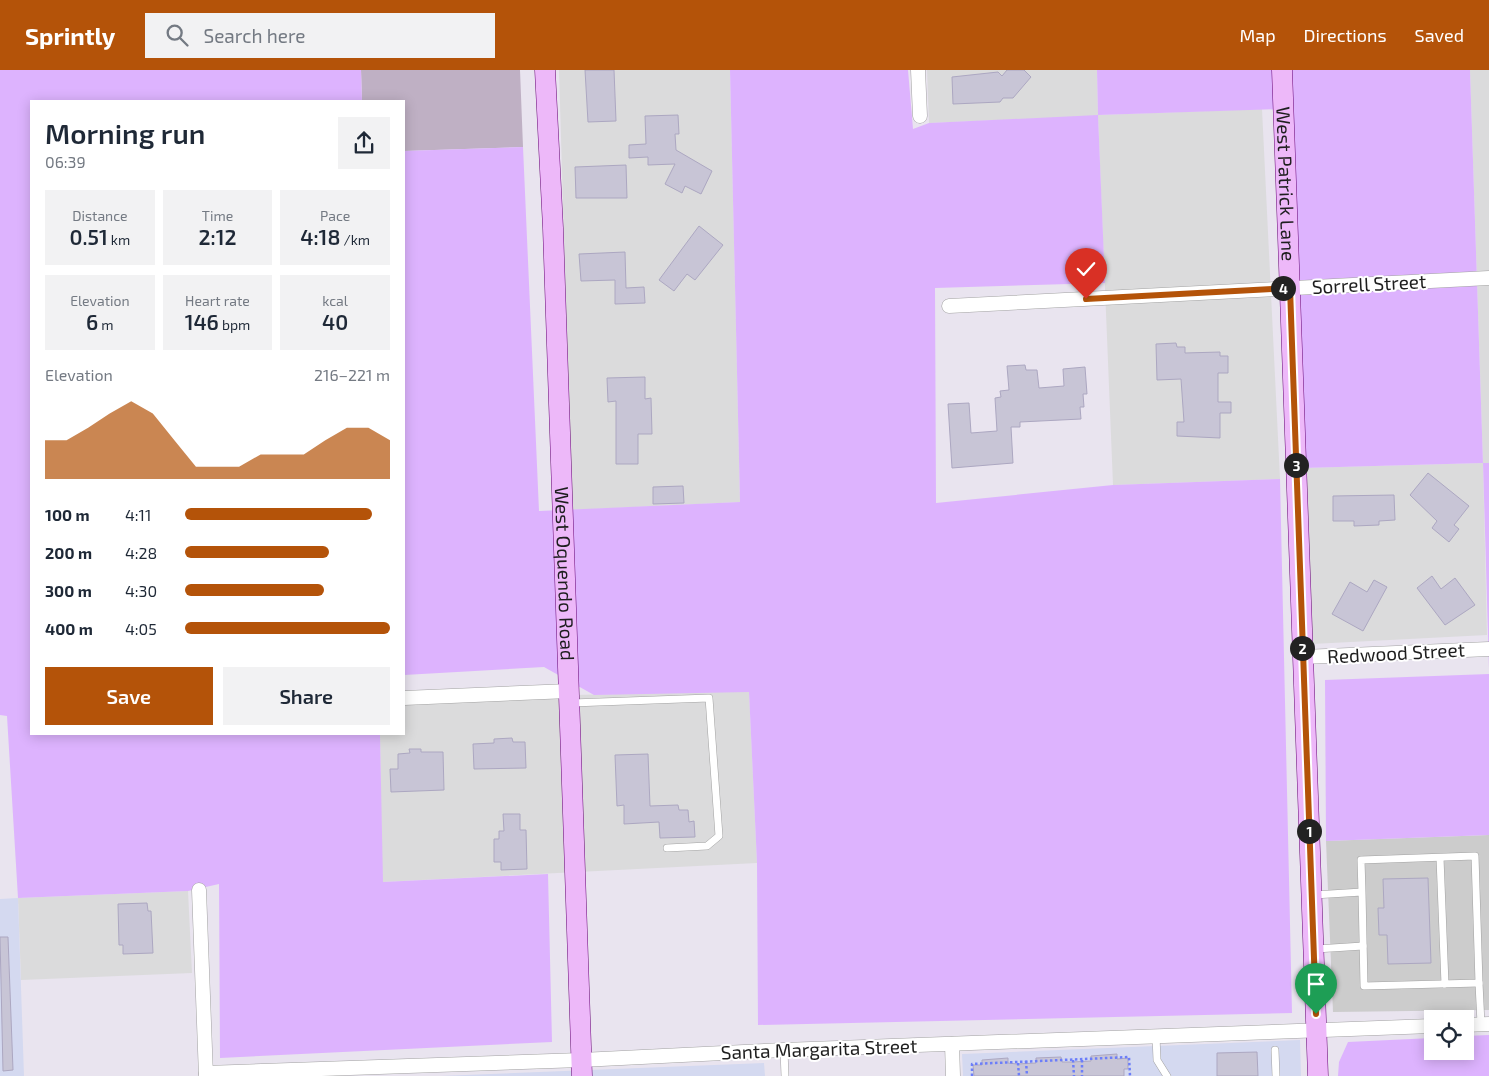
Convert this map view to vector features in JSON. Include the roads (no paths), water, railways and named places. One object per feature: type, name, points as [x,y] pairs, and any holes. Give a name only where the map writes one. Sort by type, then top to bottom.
[{"type":"street","name":"West Oquendo Road","points":[[545,70],[553,228],[582,1068]]},
{"type":"street","points":[[918,70],[920,116]]},
{"type":"street","name":"West Patrick Lane","points":[[1282,70],[1318,1076]]},
{"type":"street","name":"Sorrell Street","points":[[949,306],[1489,278]]},
{"type":"street","name":"Redwood Street","points":[[1303,657],[1489,649]]},
{"type":"street","points":[[405,698],[569,697]]},
{"type":"street","points":[[199,890],[206,1074]]},
{"type":"street","name":"Santa Margarita Street","points":[[206,1074],[582,1068],[784,1050],[1424,1026]]},
{"type":"street","points":[[952,1044],[953,1076]]},
{"type":"lane","points":[[569,697],[709,698],[719,836],[707,846],[667,848]]},
{"type":"lane","points":[[1479,983],[1364,986],[1362,860],[1475,856],[1479,983],[1485,1024]]},
{"type":"lane","points":[[1440,858],[1445,984]]},
{"type":"lane","points":[[1311,895],[1362,892]]},
{"type":"lane","points":[[1313,949],[1363,946]]},
{"type":"lane","points":[[1156,1036],[1157,1060],[1166,1076]]},
{"type":"lane","points":[[784,1050],[785,1076]]},
{"type":"lane","points":[[1275,1050],[1276,1076]]}]
